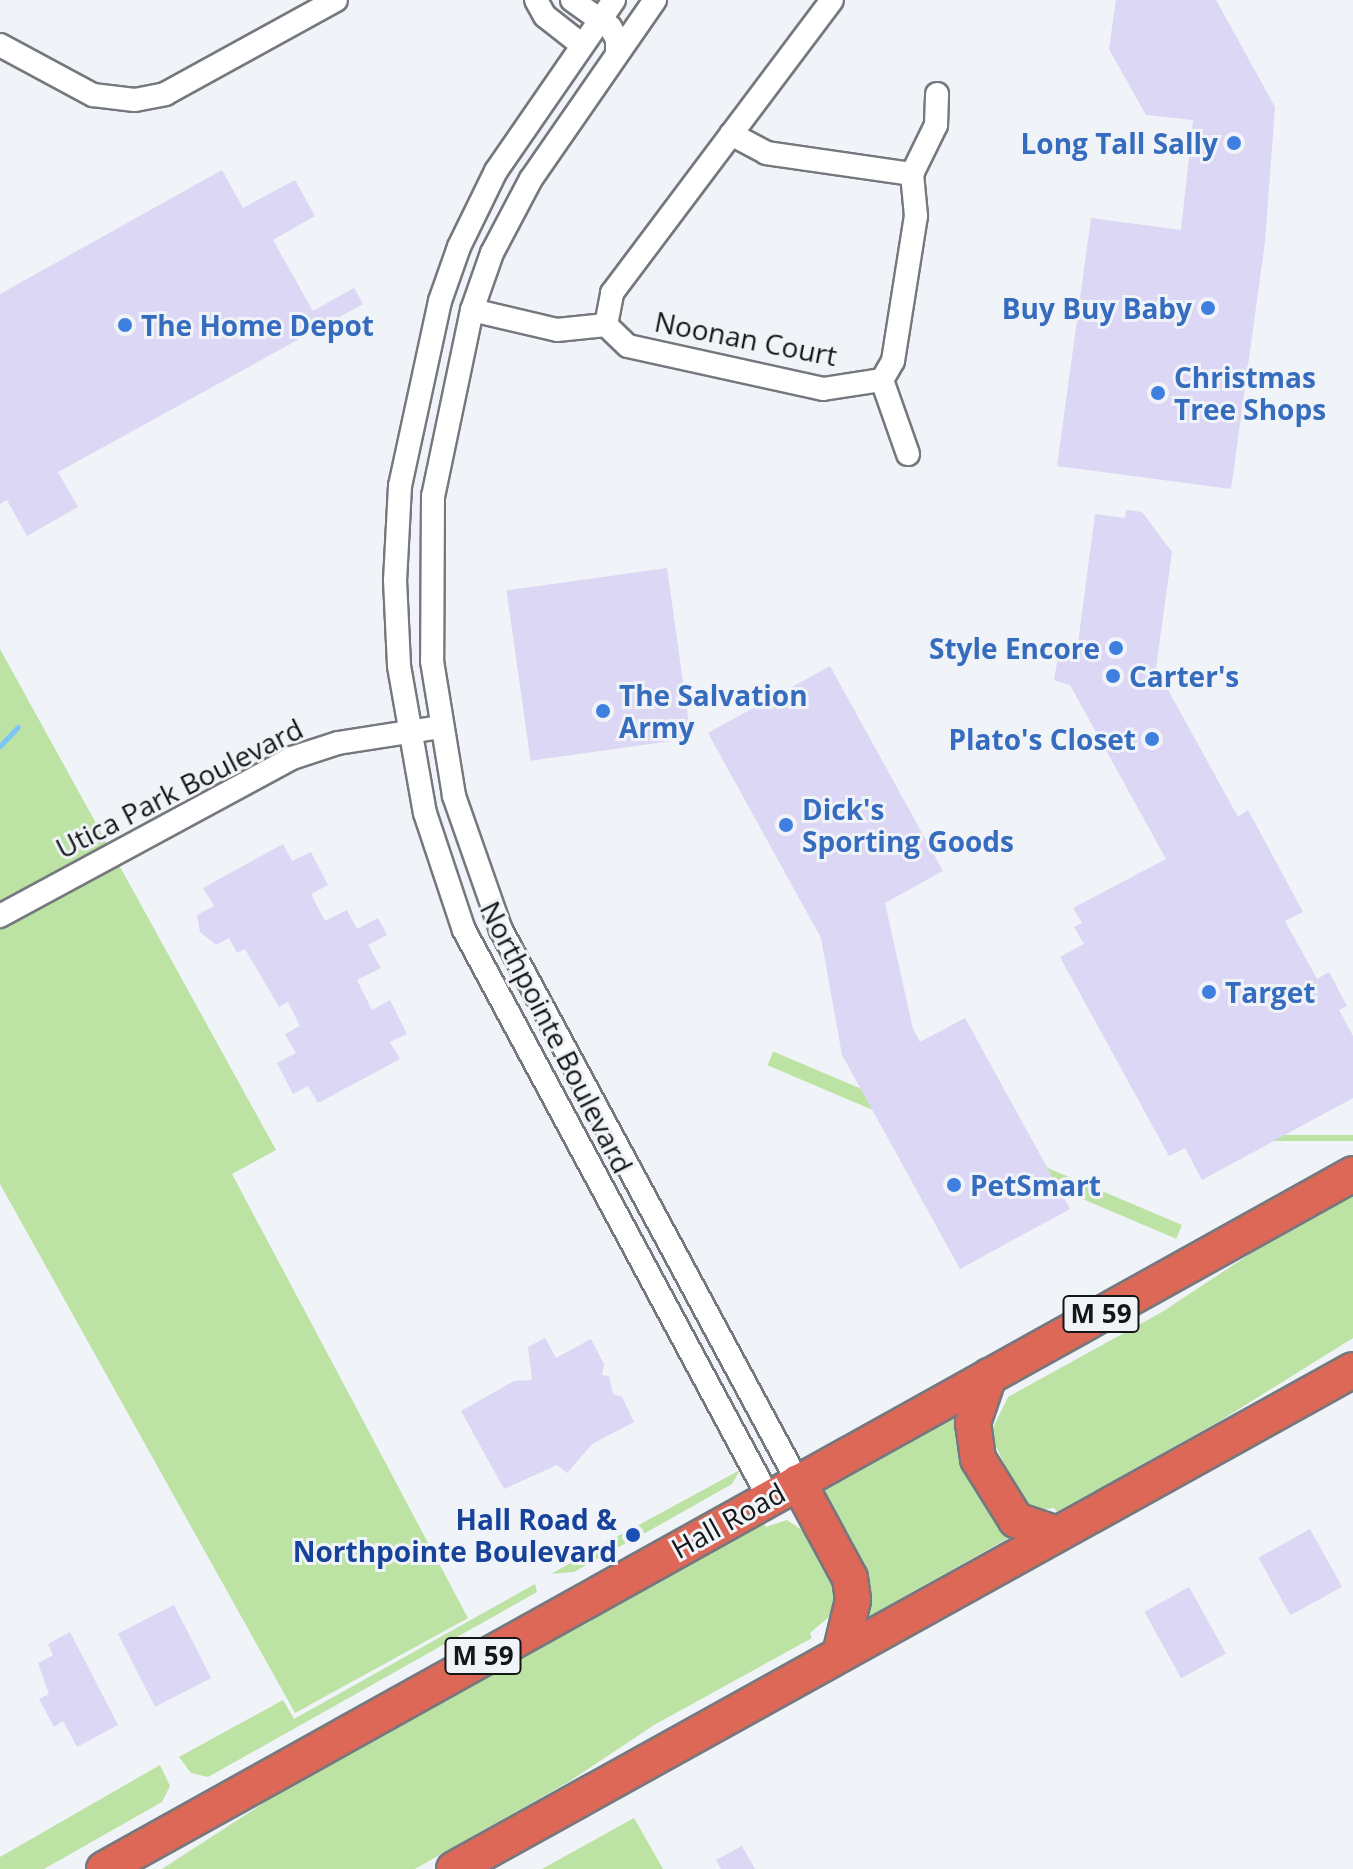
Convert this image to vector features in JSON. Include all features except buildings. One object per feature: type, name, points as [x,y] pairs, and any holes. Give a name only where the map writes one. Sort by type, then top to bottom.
[{"type":"highway","name":"Hall Road","points":[[104,1869],[1353,1174]]},
{"type":"highway","points":[[454,1869],[1353,1370]]},
{"type":"highway","points":[[989,1376],[973,1423],[978,1459],[1016,1520],[1057,1534]]},
{"type":"highway","points":[[798,1482],[850,1578],[853,1600],[840,1654]]},
{"type":"street","points":[[0,45],[93,95],[135,100],[165,94],[336,0]]},
{"type":"street","points":[[536,0],[545,16],[582,45]]},
{"type":"street","points":[[572,0],[615,33],[617,54]]},
{"type":"street","name":"Northpointe Boulevard","points":[[614,0],[510,148],[476,209],[430,335],[404,460],[396,550],[396,638],[407,731],[431,838],[454,904],[532,1062],[769,1498]]},
{"type":"street","name":"Northpointe Boulevard","points":[[655,0],[518,202],[472,310],[446,412],[430,525],[429,634],[440,727],[454,796],[485,891],[571,1064],[798,1482]]},
{"type":"street","points":[[472,310],[557,330],[606,325],[612,293],[832,0]]},
{"type":"street","points":[[908,454],[882,380],[893,361],[916,216],[912,174],[936,125],[937,94]]},
{"type":"street","points":[[731,134],[766,153],[912,174]]},
{"type":"street","name":"Noonan Court","points":[[606,325],[628,346],[823,389],[882,380]]},
{"type":"street","name":"Utica Park Boulevard","points":[[0,916],[292,758],[338,743],[440,727]]},
{"type":"street","points":[[532,1062],[547,1071],[571,1064]]},
{"type":"street","points":[[664,1304],[693,1288]]},
{"type":"green space","points":[[0,649],[276,1150],[232,1174],[468,1618],[295,1713],[0,1184]]},
{"type":"green space","points":[[773,1052],[1182,1225],[1176,1239],[767,1065]]},
{"type":"green space","points":[[1198,1135],[1353,1135],[1353,1141],[1198,1141]]},
{"type":"green space","points":[[1353,1196],[1353,1338],[1218,1422],[1057,1512],[1054,1508],[1034,1511],[1023,1503],[990,1434],[1008,1397],[1162,1312],[1253,1252]]},
{"type":"green space","points":[[959,1414],[1012,1536],[866,1618],[821,1490]]},
{"type":"green space","points":[[740,1470],[732,1484],[640,1536],[635,1527]]},
{"type":"green space","points":[[787,1520],[805,1532],[835,1591],[830,1616],[810,1633],[812,1638],[654,1725],[570,1781],[415,1869],[162,1869],[293,1784],[529,1652],[763,1522],[766,1527]]},
{"type":"green space","points":[[630,1529],[635,1538],[574,1572],[551,1574]]},
{"type":"green space","points":[[535,1584],[537,1592],[208,1777],[191,1773],[179,1757],[283,1700],[294,1719]]},
{"type":"green space","points":[[160,1765],[170,1786],[162,1802],[44,1869],[0,1869],[0,1857]]},
{"type":"green space","points":[[634,1818],[663,1869],[542,1869]]},
{"type":"waterway","points":[[0,746],[18,727]]},
{"type":"place","name":"Long Tall Sally","points":[[1234,143]]},
{"type":"place","name":"Buy Buy Baby","points":[[1208,308]]},
{"type":"place","name":"The Home Depot","points":[[125,325]]},
{"type":"place","name":"Christmas Tree Shops","points":[[1158,393]]},
{"type":"place","name":"Style Encore","points":[[1116,648]]},
{"type":"place","name":"Carter's","points":[[1113,676]]},
{"type":"place","name":"The Salvation Army","points":[[603,711]]},
{"type":"place","name":"Plato's Closet","points":[[1152,739]]},
{"type":"place","name":"Dick's Sporting Goods","points":[[786,825]]},
{"type":"place","name":"Target","points":[[1209,992]]},
{"type":"place","name":"PetSmart","points":[[954,1185]]},
{"type":"place","name":"Hall Road & Northpointe Boulevard","points":[[633,1535]]}]
